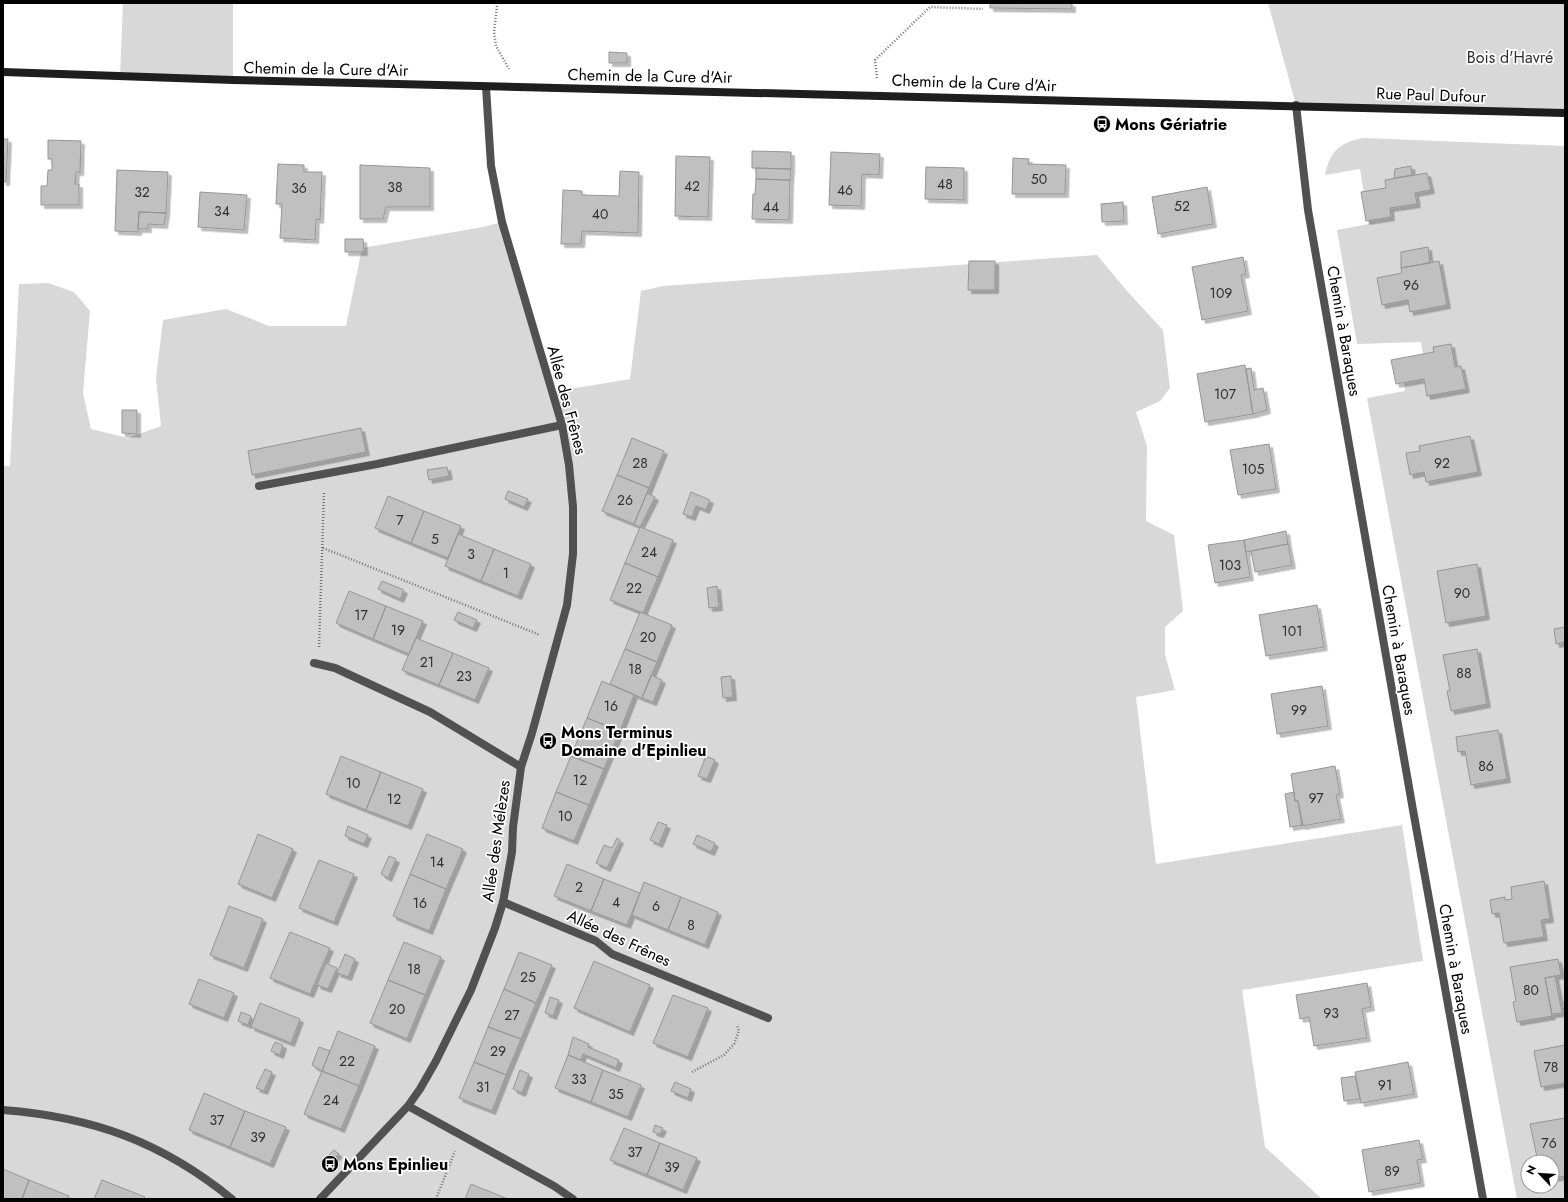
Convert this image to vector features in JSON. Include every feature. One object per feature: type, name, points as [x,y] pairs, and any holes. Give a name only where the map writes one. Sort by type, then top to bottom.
[{"type":"street","name":"Chemin de la Cure d'Air","points":[[3,72],[486,87],[1296,105]]},
{"type":"street","name":"Allée des Frênes","points":[[486,87],[491,166],[502,222],[562,425],[569,465],[573,507],[573,554],[567,606],[558,642],[521,767]]},
{"type":"street","name":"Rue Paul Dufour","points":[[1296,105],[1565,113]]},
{"type":"street","name":"Chemin à Baraques","points":[[1296,105],[1310,217],[1413,810],[1483,1199]]},
{"type":"street","points":[[259,486],[325,474],[562,425]]},
{"type":"street","name":"Allée des Mélèzes","points":[[316,663],[335,668],[430,712],[521,767],[513,827],[512,852],[503,902],[493,934],[471,990],[436,1061],[420,1089],[408,1106],[320,1199]]},
{"type":"street","name":"Allée des Frênes","points":[[503,902],[596,940],[612,954],[768,1018]]},
{"type":"street","points":[[408,1106],[554,1186],[573,1199]]},
{"type":"street","points":[[3,1110],[38,1113],[67,1118],[108,1129],[138,1140],[167,1154],[232,1199]]},
{"type":"path","points":[[498,6],[494,32],[496,46],[520,87]]},
{"type":"path","points":[[878,95],[875,60],[930,7],[982,9]]},
{"type":"path","points":[[316,663],[323,548],[325,474]]},
{"type":"path","points":[[323,548],[558,642]]},
{"type":"path","points":[[692,1072],[724,1055],[734,1044],[739,1031],[736,1024]]},
{"type":"path","points":[[436,1199],[462,1135]]},
{"type":"green space","points":[[123,3],[233,3],[233,80],[120,76]]},
{"type":"green space","name":"Bois d'Havré","points":[[1268,3],[1565,3],[1565,113],[1296,105]]},
{"type":"green space","points":[[1364,138],[1565,146],[1565,1199],[1517,1199],[1367,398],[1405,391],[1401,358],[1423,355],[1421,342],[1357,344],[1337,230],[1369,224],[1360,169],[1325,175],[1333,154],[1342,145]]},
{"type":"green space","points":[[502,222],[552,392],[630,379],[641,291],[663,286],[1097,255],[1127,291],[1163,330],[1170,388],[1160,401],[1136,412],[1147,446],[1146,521],[1174,535],[1183,611],[1165,627],[1165,655],[1175,690],[1136,697],[1156,864],[1402,825],[1423,961],[1242,990],[1265,1147],[1322,1199],[3,1199],[3,466],[10,466],[19,284],[48,283],[74,292],[90,311],[83,393],[91,429],[128,438],[161,426],[156,378],[163,320],[226,309],[269,326],[346,326],[362,248],[483,227]]},
{"type":"building","points":[[990,3],[1072,3],[1072,9],[990,8]]},
{"type":"building","points":[[609,52],[627,53],[627,63],[609,63]]},
{"type":"building","points":[[3,139],[8,139],[6,182],[3,182]]},
{"type":"building","points":[[48,140],[81,141],[80,172],[76,172],[75,184],[79,184],[79,205],[41,205],[41,186],[47,186],[48,170],[52,170],[52,159],[48,159]]},
{"type":"building","points":[[752,151],[791,152],[791,169],[752,168]]},
{"type":"building","points":[[831,152],[880,154],[879,175],[862,174],[861,206],[829,205]]},
{"type":"building","points":[[676,156],[710,157],[708,217],[675,216]]},
{"type":"building","points":[[1013,158],[1029,159],[1028,164],[1066,165],[1065,194],[1012,194]]},
{"type":"building","points":[[278,164],[304,165],[304,172],[322,172],[320,220],[316,219],[315,240],[280,238],[282,204],[276,204]]},
{"type":"building","points":[[360,165],[430,168],[430,207],[386,207],[383,219],[360,219]]},
{"type":"building","points":[[1411,166],[1412,175],[1394,178],[1395,169]]},
{"type":"building","points":[[926,167],[964,168],[964,200],[925,199]]},
{"type":"building","points":[[756,168],[791,169],[790,180],[756,179]]},
{"type":"building","points":[[117,170],[168,172],[166,213],[139,212],[138,232],[115,231]]},
{"type":"building","points":[[620,171],[639,172],[638,233],[582,231],[581,244],[561,244],[563,190],[582,191],[582,195],[619,196]]},
{"type":"building","points":[[1427,173],[1431,190],[1415,193],[1417,204],[1390,208],[1391,217],[1366,221],[1361,192],[1386,188],[1385,180]]},
{"type":"building","points":[[756,179],[790,180],[789,220],[752,219],[753,194],[755,194]]},
{"type":"building","points":[[1207,187],[1213,224],[1158,234],[1152,197]]},
{"type":"building","points":[[200,192],[247,195],[244,230],[198,227]]},
{"type":"building","points":[[1123,202],[1124,221],[1102,222],[1101,204]]},
{"type":"building","points":[[139,212],[166,213],[164,225],[148,224],[148,229],[138,229]]},
{"type":"building","points":[[345,239],[363,239],[364,252],[345,252]]},
{"type":"building","points":[[1428,247],[1430,263],[1401,268],[1401,252]]},
{"type":"building","points":[[1243,257],[1246,274],[1241,275],[1248,311],[1202,320],[1192,267]]},
{"type":"building","points":[[969,261],[995,261],[995,290],[968,290]]},
{"type":"building","points":[[1439,261],[1447,305],[1410,312],[1408,300],[1382,305],[1377,278],[1402,273],[1401,268]]},
{"type":"building","points":[[1451,344],[1455,367],[1461,366],[1466,389],[1427,396],[1424,379],[1396,384],[1391,360],[1434,352],[1433,347]]},
{"type":"building","points":[[1245,365],[1253,414],[1205,422],[1197,374]]},
{"type":"building","points":[[1251,368],[1254,390],[1263,388],[1267,410],[1253,414],[1246,369]]},
{"type":"building","points":[[122,410],[137,410],[137,434],[122,433]]},
{"type":"building","points":[[361,428],[366,452],[252,475],[248,451]]},
{"type":"building","points":[[1470,436],[1478,472],[1426,482],[1424,472],[1410,475],[1406,453],[1420,451],[1419,446]]},
{"type":"building","points":[[632,438],[664,451],[649,488],[617,475]]},
{"type":"building","points":[[1269,444],[1276,489],[1238,495],[1230,450]]},
{"type":"building","points":[[447,467],[449,476],[429,480],[427,470]]},
{"type":"building","points":[[617,475],[649,488],[634,524],[602,511]]},
{"type":"building","points":[[508,491],[528,499],[524,507],[505,499]]},
{"type":"building","points":[[691,492],[710,500],[706,510],[696,506],[692,517],[683,514]]},
{"type":"building","points":[[647,493],[655,497],[640,527],[634,524]]},
{"type":"building","points":[[388,496],[424,511],[411,543],[375,528]]},
{"type":"building","points":[[424,511],[461,526],[448,558],[411,543]]},
{"type":"building","points":[[640,527],[673,540],[658,577],[625,563]]},
{"type":"building","points":[[1286,531],[1288,544],[1246,552],[1244,540]]},
{"type":"building","points":[[458,534],[494,549],[481,581],[445,566]]},
{"type":"building","points":[[1244,540],[1250,577],[1215,583],[1208,545]]},
{"type":"building","points":[[1288,544],[1292,565],[1255,572],[1251,551]]},
{"type":"building","points":[[494,549],[531,564],[518,596],[481,581]]},
{"type":"building","points":[[625,563],[658,577],[643,613],[610,600]]},
{"type":"building","points":[[1477,564],[1486,616],[1446,623],[1437,571]]},
{"type":"building","points":[[382,581],[404,590],[400,599],[378,589]]},
{"type":"building","points":[[717,586],[719,607],[709,608],[707,588]]},
{"type":"building","points":[[349,591],[386,606],[373,639],[336,623]]},
{"type":"building","points":[[1317,605],[1324,647],[1266,656],[1259,615]]},
{"type":"building","points":[[386,606],[423,621],[409,654],[373,639]]},
{"type":"building","points":[[458,612],[477,620],[473,628],[454,620]]},
{"type":"building","points":[[640,612],[672,625],[657,662],[625,649]]},
{"type":"building","points":[[1565,627],[1565,642],[1556,644],[1554,629]]},
{"type":"building","points":[[416,638],[453,653],[439,685],[402,670]]},
{"type":"building","points":[[625,649],[657,662],[642,698],[610,684]]},
{"type":"building","points":[[1477,649],[1487,704],[1451,711],[1447,691],[1450,691],[1443,655]]},
{"type":"building","points":[[453,653],[489,668],[475,700],[439,685]]},
{"type":"building","points":[[651,675],[662,680],[653,702],[642,698]]},
{"type":"building","points":[[731,676],[733,697],[723,698],[721,677]]},
{"type":"building","points":[[602,681],[634,695],[620,731],[587,718]]},
{"type":"building","points":[[1322,686],[1328,726],[1277,734],[1271,694]]},
{"type":"building","points":[[587,718],[620,731],[604,769],[571,756]]},
{"type":"building","points":[[1498,730],[1507,779],[1471,785],[1465,751],[1458,752],[1456,737]]},
{"type":"building","points":[[341,756],[381,772],[366,810],[326,794]]},
{"type":"building","points":[[571,756],[604,769],[589,805],[556,792]]},
{"type":"building","points":[[706,756],[715,760],[707,779],[698,776]]},
{"type":"building","points":[[1335,766],[1340,794],[1336,795],[1341,819],[1302,826],[1298,801],[1295,801],[1291,774]]},
{"type":"building","points":[[381,772],[423,789],[408,826],[366,810]]},
{"type":"building","points":[[556,792],[589,805],[574,841],[542,828]]},
{"type":"building","points":[[1294,792],[1295,801],[1298,801],[1303,825],[1290,827],[1285,794]]},
{"type":"building","points":[[658,822],[667,825],[659,844],[650,840]]},
{"type":"building","points":[[348,826],[368,835],[364,844],[345,836]]},
{"type":"building","points":[[258,834],[293,849],[272,898],[238,884]]},
{"type":"building","points":[[427,834],[463,849],[446,889],[410,874]]},
{"type":"building","points":[[697,835],[715,843],[711,852],[693,844]]},
{"type":"building","points":[[617,838],[620,840],[607,868],[596,863],[604,845],[612,848]]},
{"type":"building","points":[[389,856],[396,859],[388,878],[381,874]]},
{"type":"building","points":[[319,860],[354,874],[334,922],[299,908]]},
{"type":"building","points":[[567,864],[604,879],[591,911],[554,896]]},
{"type":"building","points":[[410,874],[446,889],[429,931],[393,916]]},
{"type":"building","points":[[604,879],[640,893],[627,925],[591,911]]},
{"type":"building","points":[[1544,881],[1550,919],[1541,920],[1544,937],[1504,943],[1499,913],[1492,914],[1490,900],[1505,897],[1505,900],[1512,899],[1511,887]]},
{"type":"building","points":[[644,882],[681,897],[668,930],[632,915]]},
{"type":"building","points":[[681,897],[718,912],[705,945],[668,930]]},
{"type":"building","points":[[229,906],[263,919],[244,968],[210,955]]},
{"type":"building","points":[[290,932],[330,948],[310,994],[270,978]]},
{"type":"building","points":[[404,942],[441,957],[425,995],[388,980]]},
{"type":"building","points":[[519,952],[552,965],[536,1003],[504,989]]},
{"type":"building","points":[[345,954],[355,959],[348,977],[337,973]]},
{"type":"building","points":[[1558,959],[1561,975],[1545,978],[1552,1016],[1517,1022],[1513,1002],[1516,1001],[1510,967]]},
{"type":"building","points":[[594,961],[650,985],[630,1032],[574,1008]]},
{"type":"building","points":[[326,963],[337,968],[328,989],[317,985]]},
{"type":"building","points":[[1555,976],[1562,1013],[1552,1014],[1545,978]]},
{"type":"building","points":[[199,979],[234,993],[224,1018],[189,1004]]},
{"type":"building","points":[[388,980],[425,995],[407,1039],[370,1023]]},
{"type":"building","points":[[1367,983],[1371,1007],[1362,1009],[1367,1038],[1314,1046],[1309,1017],[1300,1019],[1296,995]]},
{"type":"building","points":[[504,989],[536,1003],[521,1039],[488,1027]]},
{"type":"building","points":[[673,995],[708,1008],[688,1057],[653,1043]]},
{"type":"building","points":[[550,997],[559,1000],[553,1016],[545,1013]]},
{"type":"building","points":[[260,1003],[300,1019],[291,1043],[251,1027]]},
{"type":"building","points":[[241,1012],[251,1016],[248,1025],[238,1021]]},
{"type":"building","points":[[488,1027],[521,1039],[506,1075],[474,1062]]},
{"type":"building","points":[[338,1031],[375,1046],[359,1086],[322,1071]]},
{"type":"building","points":[[573,1037],[589,1044],[588,1047],[619,1060],[616,1068],[583,1054],[581,1060],[568,1055]]},
{"type":"building","points":[[275,1042],[283,1045],[280,1055],[271,1051]]},
{"type":"building","points":[[1565,1045],[1565,1083],[1541,1087],[1534,1051]]},
{"type":"building","points":[[319,1047],[330,1051],[322,1071],[312,1065]]},
{"type":"building","points":[[568,1055],[603,1070],[591,1102],[555,1088]]},
{"type":"building","points":[[474,1062],[506,1075],[492,1111],[459,1098]]},
{"type":"building","points":[[1408,1062],[1414,1094],[1361,1103],[1355,1072]]},
{"type":"building","points":[[265,1069],[272,1072],[264,1091],[256,1088]]},
{"type":"building","points":[[520,1070],[529,1074],[522,1093],[513,1089]]},
{"type":"building","points":[[603,1070],[641,1085],[628,1117],[591,1102]]},
{"type":"building","points":[[322,1071],[359,1086],[341,1129],[304,1114]]},
{"type":"building","points":[[1355,1076],[1360,1099],[1344,1101],[1341,1078]]},
{"type":"building","points":[[675,1082],[691,1089],[688,1098],[671,1091]]},
{"type":"building","points":[[204,1093],[245,1111],[230,1147],[189,1130]]},
{"type":"building","points":[[245,1111],[286,1127],[270,1164],[230,1147]]},
{"type":"building","points":[[1565,1118],[1565,1176],[1560,1177],[1560,1154],[1536,1154],[1530,1124]]},
{"type":"building","points":[[655,1125],[663,1128],[660,1134],[653,1132]]},
{"type":"building","points":[[624,1128],[660,1143],[647,1175],[610,1160]]},
{"type":"building","points":[[1419,1140],[1423,1159],[1417,1160],[1421,1183],[1369,1192],[1362,1150]]},
{"type":"building","points":[[660,1143],[697,1158],[683,1190],[647,1175]]},
{"type":"building","points":[[334,1150],[339,1154],[329,1163],[325,1159]]},
{"type":"building","points":[[3,1169],[29,1180],[22,1199],[3,1199]]},
{"type":"building","points":[[29,1180],[69,1196],[67,1199],[22,1199]]},
{"type":"building","points":[[102,1180],[145,1197],[144,1199],[94,1199]]},
{"type":"building","points":[[471,1184],[508,1199],[465,1199]]},
{"type":"place","name":"Mons Gériatrie","points":[[1102,124]]},
{"type":"place","name":"Mons Terminus Domaine d'Epinlieu","points":[[548,741]]},
{"type":"place","name":"Mons Epinlieu","points":[[330,1164]]}]
